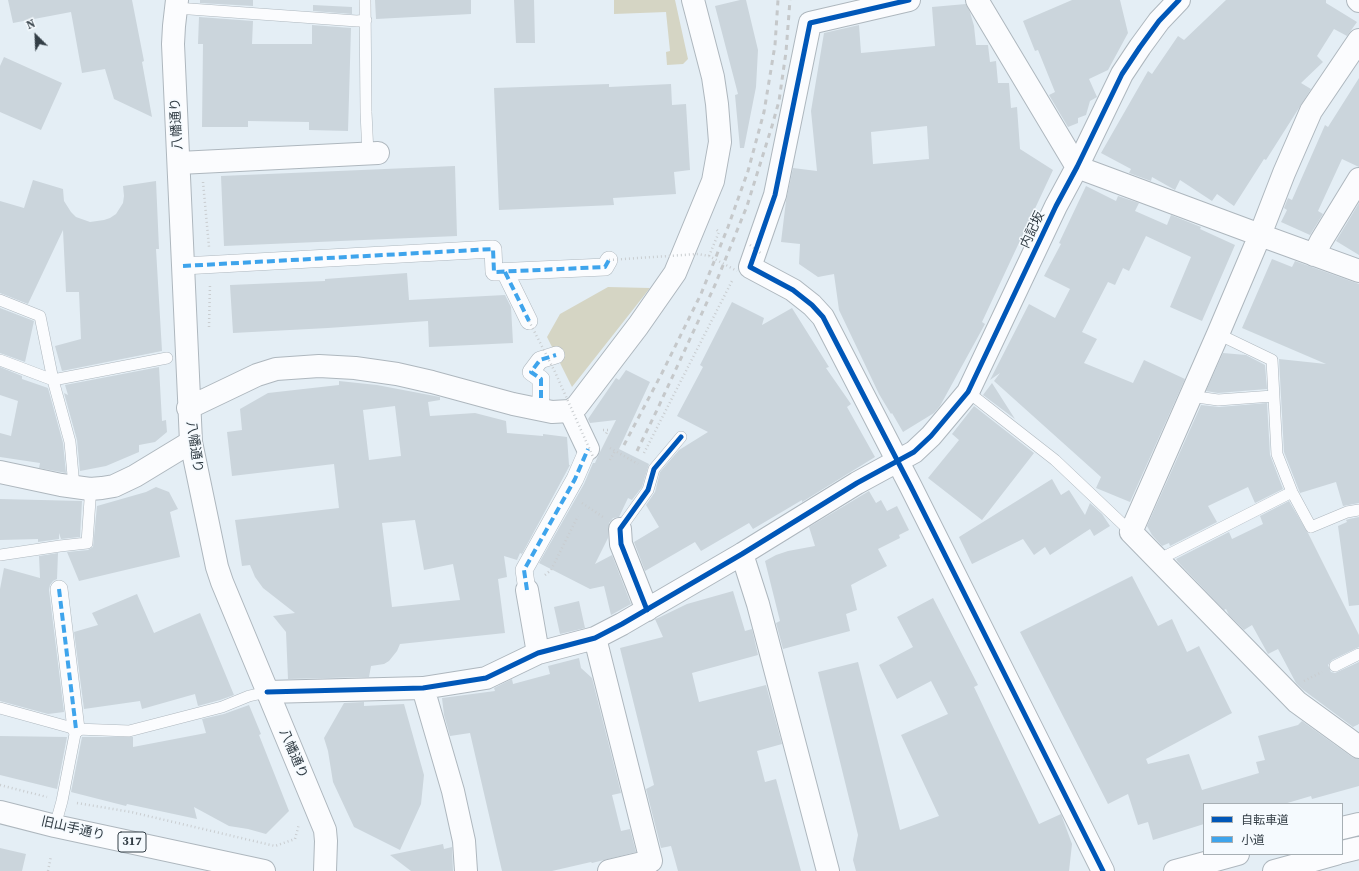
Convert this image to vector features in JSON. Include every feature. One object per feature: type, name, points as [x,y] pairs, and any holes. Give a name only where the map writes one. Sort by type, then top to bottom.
[{"type":"street","points":[[188,408],[232,386],[270,371],[334,366],[411,377],[513,404],[552,412],[570,411],[577,406],[638,326],[675,273],[713,181],[720,142],[717,104],[713,77],[693,0]]},
{"type":"street","points":[[909,0],[810,23],[776,195],[750,267],[793,290],[812,305],[823,317],[1103,871]]},
{"type":"street","points":[[977,0],[1077,167],[1359,271]]},
{"type":"street","name":"内記坂","points":[[267,692],[424,688],[486,678],[538,653],[595,638],[622,624],[742,554],[857,483],[914,452],[931,436],[968,392],[1056,206],[1077,167],[1122,74],[1154,28],[1179,0]]},
{"type":"street","name":"八幡通り","points":[[176,4],[173,44],[188,408],[191,442],[217,567],[267,692],[325,830],[325,871]]},
{"type":"street","points":[[1359,40],[1311,111],[1218,334],[1131,532],[1297,702],[1359,747]]},
{"type":"street","points":[[179,163],[373,153]]},
{"type":"street","points":[[1314,255],[1359,179]]},
{"type":"street","points":[[183,266],[493,249],[494,272],[605,267],[609,260]]},
{"type":"street","points":[[505,272],[530,321]]},
{"type":"street","points":[[541,398],[541,379],[531,372],[540,360],[556,355]]},
{"type":"street","points":[[538,653],[524,570],[575,479],[591,454],[570,411]]},
{"type":"street","points":[[0,472],[82,488],[102,488],[114,486],[125,481],[191,442]]},
{"type":"street","points":[[620,529],[621,544],[646,610]]},
{"type":"street","points":[[742,554],[760,612],[828,871]]},
{"type":"street","points":[[59,589],[76,729]]},
{"type":"street","points":[[595,638],[651,861],[609,871]]},
{"type":"street","points":[[424,688],[454,791],[464,841],[466,871]]},
{"type":"street","name":"旧山手通り","points":[[0,812],[55,826],[264,871]]},
{"type":"street","points":[[1343,828],[1359,824]]},
{"type":"street","points":[[1343,852],[1359,848]]},
{"type":"street","points":[[1175,871],[1234,855]]},
{"type":"street","points":[[1279,870],[1332,855]]},
{"type":"lane","points":[[366,0],[366,112],[373,153]]},
{"type":"lane","points":[[176,4],[357,21],[366,20]]},
{"type":"lane","points":[[0,300],[40,316],[53,380],[82,488],[90,500],[87,543],[0,555]]},
{"type":"lane","points":[[1218,334],[1272,360],[1277,454],[1292,492],[1311,526],[1347,512],[1359,510]]},
{"type":"lane","points":[[0,360],[53,380],[167,358]]},
{"type":"lane","points":[[968,392],[1055,460],[1131,532]]},
{"type":"lane","points":[[1190,396],[1218,400],[1273,396]]},
{"type":"lane","points":[[620,529],[648,490],[654,469],[681,437]]},
{"type":"lane","points":[[1158,560],[1292,492]]},
{"type":"lane","points":[[1335,666],[1359,654]]},
{"type":"lane","points":[[0,708],[76,729],[129,731],[222,707],[249,696],[267,692]]},
{"type":"lane","points":[[55,826],[62,801],[76,729]]},
{"type":"path","points":[[747,251],[750,245],[762,254]]},
{"type":"path","points":[[609,260],[698,254],[709,256],[737,271],[740,264]]},
{"type":"path","points":[[610,460],[615,451],[640,465],[733,278]]},
{"type":"path","points":[[530,321],[555,372],[591,454]]},
{"type":"path","points":[[580,502],[620,529]]},
{"type":"path","points":[[1285,690],[1335,666]]},
{"type":"path","points":[[0,785],[62,801],[131,812],[274,846],[295,839],[300,822]]},
{"type":"path","points":[[48,871],[51,856]]},
{"type":"green space","points":[[614,0],[675,0],[688,59],[683,64],[667,65],[666,52],[670,51],[666,12],[614,14]]},
{"type":"green space","points":[[608,287],[650,288],[572,387],[547,337],[560,314]]},
{"type":"building","points":[[8,0],[132,0],[144,61],[142,62],[152,117],[114,99],[105,69],[82,73],[71,12],[13,23]]},
{"type":"building","points":[[200,0],[253,0],[253,6],[200,3]]},
{"type":"building","points":[[375,0],[471,0],[471,14],[376,19]]},
{"type":"building","points":[[514,0],[534,0],[535,43],[516,43]]},
{"type":"building","points":[[746,0],[758,50],[756,87],[744,148],[740,148],[735,95],[738,94],[715,6]]},
{"type":"building","points":[[1072,0],[1120,0],[1128,33],[1108,70],[1089,79],[1097,97],[1090,101],[1086,115],[1078,118],[1078,123],[1068,127],[1049,95],[1055,92],[1038,50],[1035,51],[1023,21]]},
{"type":"building","points":[[1226,0],[1326,0],[1326,3],[1357,22],[1347,36],[1334,29],[1317,56],[1323,62],[1301,83],[1311,89],[1266,160],[1264,159],[1234,206],[1217,194],[1212,201],[1180,180],[1175,190],[1152,177],[1151,181],[1129,173],[1131,169],[1101,153],[1148,71],[1152,74],[1178,36],[1184,40]]},
{"type":"building","points":[[966,4],[974,26],[976,45],[988,45],[990,62],[996,61],[998,83],[1009,83],[1011,108],[1017,107],[1020,149],[1053,170],[982,322],[985,324],[940,406],[934,413],[903,432],[879,394],[839,310],[834,274],[818,277],[799,264],[800,244],[781,242],[786,201],[793,168],[817,171],[811,111],[824,33],[859,25],[861,53],[935,46],[932,7]],"holes":[[[927,126],[929,159],[873,164],[871,132]]]},
{"type":"building","points":[[313,5],[352,7],[352,14],[313,11]]},
{"type":"building","points":[[199,17],[253,21],[252,44],[312,44],[312,25],[351,28],[348,131],[309,130],[309,122],[248,121],[248,127],[202,127],[203,44],[198,44]]},
{"type":"building","points":[[4,57],[62,83],[41,130],[0,112],[0,66]]},
{"type":"building","points":[[1359,78],[1359,167],[1342,159],[1318,211],[1323,214],[1310,235],[1281,222],[1287,210],[1284,208],[1288,198],[1292,200],[1325,125],[1328,127]]},
{"type":"building","points":[[609,84],[609,87],[671,84],[672,105],[686,104],[690,170],[674,172],[676,194],[613,198],[614,205],[499,210],[494,88]]},
{"type":"building","points":[[455,166],[457,236],[224,246],[221,176]]},
{"type":"building","points":[[33,180],[63,189],[64,201],[71,212],[76,217],[90,222],[104,220],[116,214],[123,203],[123,186],[156,181],[159,249],[156,249],[162,351],[62,371],[55,346],[81,339],[79,292],[66,292],[63,230],[28,304],[0,293],[0,201],[24,208]]},
{"type":"building","points":[[1086,186],[1116,201],[1118,196],[1139,203],[1135,211],[1167,225],[1171,215],[1201,227],[1200,229],[1235,245],[1202,321],[1170,307],[1191,257],[1146,236],[1129,271],[1123,268],[1115,285],[1108,282],[1082,332],[1097,339],[1084,363],[1133,383],[1144,360],[1185,379],[1130,502],[1096,488],[1101,477],[994,381],[1000,373],[990,380],[1029,304],[1055,318],[1070,289],[1044,276],[1061,244],[1059,243]]},
{"type":"building","points":[[1359,203],[1359,255],[1336,241]]},
{"type":"building","points":[[1272,259],[1292,267],[1295,261],[1359,284],[1359,503],[1343,506],[1336,482],[1300,493],[1284,452],[1279,359],[1326,364],[1242,328]]},
{"type":"building","points":[[407,273],[409,300],[505,295],[511,307],[513,343],[429,347],[428,321],[233,333],[230,285],[325,281],[325,279]]},
{"type":"building","points":[[732,302],[764,318],[762,325],[792,308],[829,367],[826,368],[851,404],[847,407],[875,457],[802,502],[802,500],[753,529],[749,523],[701,551],[695,542],[645,571],[634,542],[659,527],[646,505],[655,492],[660,472],[679,450],[708,432],[677,416],[703,367],[700,365]]},
{"type":"building","points":[[0,308],[34,321],[25,362],[0,353]]},
{"type":"building","points":[[1223,353],[1246,355],[1265,365],[1267,389],[1218,393],[1206,391]]},
{"type":"building","points":[[0,367],[22,376],[22,379],[48,388],[63,443],[66,473],[39,468],[40,463],[0,457],[0,433],[11,436],[18,401],[0,395]]},
{"type":"building","points":[[159,367],[162,421],[166,420],[167,432],[155,442],[139,445],[139,452],[106,466],[80,471],[77,440],[64,393],[68,395],[65,385]]},
{"type":"building","points":[[626,370],[650,382],[619,449],[649,464],[642,487],[632,500],[628,498],[619,517],[613,518],[609,523],[608,538],[595,564],[612,555],[631,604],[611,615],[604,586],[590,589],[539,563],[584,484],[593,463],[595,463],[616,420],[590,423],[588,419],[616,378],[619,380]]},
{"type":"building","points":[[339,381],[377,385],[440,397],[440,400],[428,402],[430,416],[475,413],[506,421],[507,433],[543,436],[543,434],[567,437],[570,465],[522,554],[520,553],[517,560],[504,556],[507,577],[498,579],[505,633],[400,644],[397,651],[389,661],[384,664],[371,666],[369,677],[288,679],[286,632],[273,616],[295,613],[263,588],[255,577],[250,565],[242,566],[235,520],[339,508],[334,464],[232,476],[227,432],[242,430],[240,409],[268,393],[339,385]],"holes":[[[395,406],[401,456],[369,460],[363,410]],[[415,520],[424,570],[453,564],[460,600],[392,607],[382,523]]]},
{"type":"building","points":[[992,383],[1015,419],[983,395]]},
{"type":"building","points":[[1267,403],[1270,455],[1283,489],[1255,503],[1248,487],[1208,506],[1217,522],[1170,546],[1169,543],[1162,546],[1152,535],[1147,526],[1201,405],[1219,407]]},
{"type":"building","points":[[974,406],[1034,453],[982,520],[928,478],[959,440],[952,434]]},
{"type":"building","points":[[1052,479],[1061,495],[1069,490],[1085,515],[1090,503],[1102,514],[1110,526],[1094,536],[1090,529],[1050,555],[1045,547],[1034,555],[1023,539],[972,564],[959,537]]},
{"type":"building","points":[[156,487],[169,492],[178,509],[170,512],[180,557],[79,581],[67,552],[88,550],[93,547],[97,506],[146,492]]},
{"type":"building","points":[[869,491],[876,503],[881,500],[887,511],[897,506],[909,530],[899,535],[900,538],[878,549],[887,566],[851,585],[857,610],[846,614],[850,631],[783,649],[776,623],[780,621],[765,561],[788,551],[815,546],[809,527]]},
{"type":"building","points":[[0,499],[82,501],[80,537],[61,539],[59,533],[59,539],[38,542],[38,539],[0,540]]},
{"type":"building","points":[[1289,501],[1308,533],[1359,635],[1359,647],[1332,660],[1328,665],[1331,672],[1335,673],[1359,662],[1359,724],[1353,727],[1302,689],[1296,683],[1278,649],[1268,654],[1252,625],[1244,630],[1229,615],[1226,609],[1224,610],[1176,559],[1229,532],[1232,539],[1263,524],[1260,516]]},
{"type":"building","points":[[1359,517],[1359,605],[1349,606],[1338,526],[1347,522],[1346,520]]},
{"type":"building","points":[[58,553],[57,579],[50,585],[49,590],[64,712],[48,714],[0,701],[0,589],[4,568],[40,578],[39,556]]},
{"type":"building","points":[[1132,576],[1158,626],[1172,619],[1187,652],[1199,646],[1232,713],[1146,759],[1148,764],[1189,754],[1202,790],[1259,773],[1256,762],[1265,760],[1258,736],[1298,725],[1302,721],[1352,757],[1359,759],[1359,786],[1312,799],[1311,796],[1287,803],[1203,803],[1203,824],[1153,840],[1148,822],[1138,825],[1128,794],[1108,804],[1020,632]]},
{"type":"building","points":[[733,591],[745,631],[752,629],[758,655],[692,673],[699,702],[766,685],[782,744],[757,751],[765,782],[776,779],[801,871],[678,871],[671,846],[661,848],[646,789],[654,785],[620,648],[663,637],[655,619],[687,604]]},
{"type":"building","points":[[137,594],[154,633],[200,613],[234,695],[198,706],[195,694],[142,709],[140,701],[84,709],[74,632],[98,625],[92,613]]},
{"type":"building","points":[[933,598],[978,685],[974,687],[1039,824],[1061,814],[1072,844],[1069,871],[856,871],[853,860],[858,835],[818,672],[858,662],[900,830],[939,816],[901,735],[948,714],[931,681],[897,699],[879,665],[913,647],[897,617]]},
{"type":"building","points":[[579,601],[585,628],[560,634],[554,607]]},
{"type":"building","points":[[579,658],[581,668],[592,678],[621,793],[612,795],[621,831],[630,829],[636,852],[552,871],[502,871],[470,733],[450,736],[444,715],[442,698],[495,691],[494,688],[512,679],[513,684],[550,674],[548,666]]},
{"type":"building","points":[[364,702],[364,706],[404,704],[424,775],[421,804],[400,850],[354,827],[333,782],[328,751],[324,738],[344,703]]},
{"type":"building","points":[[249,705],[261,734],[259,735],[289,811],[266,834],[229,826],[194,807],[197,819],[127,804],[126,806],[71,792],[82,737],[133,737],[133,747],[206,733],[202,719],[224,714]]},
{"type":"building","points":[[0,736],[67,737],[57,789],[0,775]]},
{"type":"building","points":[[443,844],[444,849],[452,847],[453,871],[411,871],[390,855]]},
{"type":"building","points":[[0,848],[26,854],[22,871],[0,871]]},
{"type":"railway","points":[[624,445],[701,294],[728,227],[748,171],[764,112],[775,45],[778,0]]},
{"type":"railway","points":[[637,451],[715,285],[747,206],[779,101],[786,52],[790,0]]},
{"type":"marked path","points":[[183,266],[493,249],[494,272],[605,267],[609,260]]},
{"type":"marked path","points":[[505,272],[529,321]]},
{"type":"marked path","points":[[541,398],[541,379],[531,372],[540,360],[556,355]]},
{"type":"marked path","points":[[527,590],[524,570],[575,479],[588,449]]},
{"type":"marked path","points":[[59,589],[76,729]]},
{"type":"cycle path","points":[[909,0],[810,23],[775,195],[750,267],[793,290],[812,305],[823,317],[911,487],[1103,871]]},
{"type":"cycle path","points":[[267,692],[423,688],[486,678],[538,653],[595,638],[622,624],[742,554],[857,483],[914,452],[931,436],[968,392],[1056,206],[1077,167],[1122,74],[1159,21],[1179,0]]},
{"type":"cycle path","points":[[647,610],[621,544],[620,529],[648,490],[654,469],[681,437]]}]
